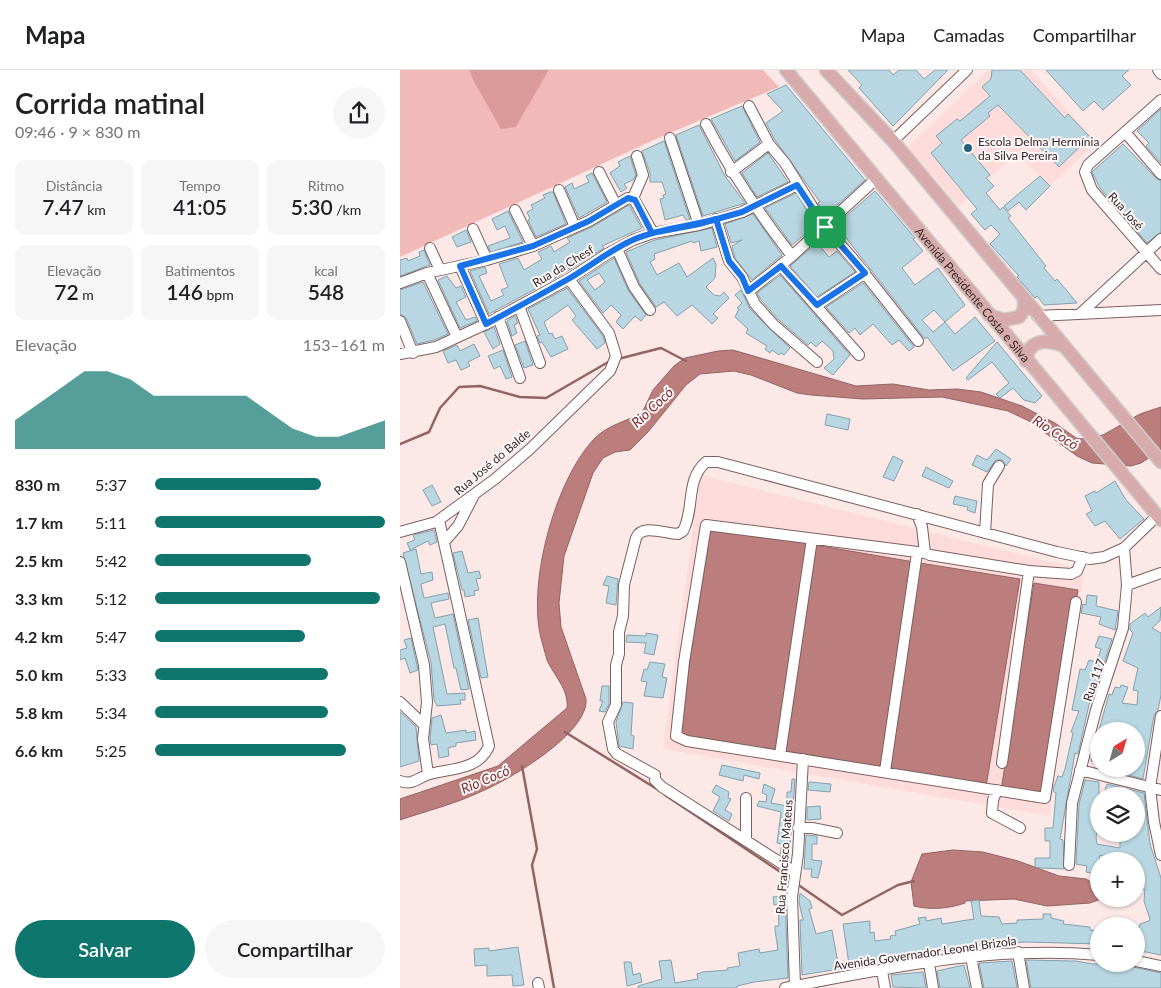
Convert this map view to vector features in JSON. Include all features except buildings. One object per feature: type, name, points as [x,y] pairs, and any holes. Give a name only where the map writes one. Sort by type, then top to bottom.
[{"type":"main road","name":"Avenida Presidente Costa e Silva","points":[[786,70],[1026,361],[1159,518]]},
{"type":"main road","points":[[826,70],[893,141],[1061,345],[1161,462]]},
{"type":"main road","points":[[989,315],[1004,320],[1018,318],[1024,310],[1024,300]]},
{"type":"main road","points":[[1026,361],[1028,351],[1037,342],[1048,341],[1061,345]]},
{"type":"street","points":[[893,141],[967,70]]},
{"type":"street","points":[[1158,70],[1161,74]]},
{"type":"street","points":[[1161,100],[1125,132],[1161,174]]},
{"type":"street","points":[[749,106],[769,144],[785,163],[825,227],[865,273],[918,341]]},
{"type":"street","points":[[706,124],[731,172],[753,206],[792,256]]},
{"type":"street","name":"Rua José","points":[[1125,132],[1088,165],[1085,177],[1092,190],[1161,269]]},
{"type":"street","points":[[670,138],[699,224]]},
{"type":"street","points":[[731,172],[769,144]]},
{"type":"street","points":[[400,283],[428,273],[487,260],[533,246],[575,227],[616,204],[632,198],[643,175],[637,156]]},
{"type":"street","points":[[599,172],[616,204]]},
{"type":"street","points":[[748,291],[781,266],[876,179]]},
{"type":"street","name":"Rua da Chesf","points":[[400,354],[436,347],[486,324],[569,279],[617,249],[652,233],[716,219],[753,206],[797,185]]},
{"type":"street","points":[[558,190],[575,227]]},
{"type":"street","points":[[632,198],[652,233]]},
{"type":"street","points":[[515,210],[533,246]]},
{"type":"street","points":[[716,219],[729,261],[742,277],[762,314],[817,362]]},
{"type":"street","points":[[473,229],[487,260]]},
{"type":"street","points":[[1080,314],[1161,239]]},
{"type":"street","points":[[430,248],[440,270]]},
{"type":"street","points":[[617,249],[634,287],[650,310]]},
{"type":"street","points":[[460,266],[486,324]]},
{"type":"street","points":[[781,266],[859,355]]},
{"type":"street","points":[[428,273],[457,337]]},
{"type":"street","points":[[817,305],[865,273]]},
{"type":"street","name":"Rua José do Balde","points":[[400,532],[439,520],[530,449],[610,371],[616,356],[609,333],[569,279]]},
{"type":"street","points":[[518,306],[540,363]]},
{"type":"street","points":[[1037,316],[1161,310]]},
{"type":"street","points":[[498,317],[520,378]]},
{"type":"street","points":[[400,321],[413,353]]},
{"type":"street","points":[[795,872],[662,787],[655,780],[655,775],[622,757],[613,749],[608,722],[616,705],[616,665],[619,654],[619,632],[623,616],[624,585],[638,533],[645,530],[678,534],[683,531],[693,482],[697,473],[706,462],[718,462],[917,514],[1018,543],[1090,559],[1104,557],[1124,548],[1159,518]]},
{"type":"street","points":[[985,533],[988,484],[999,466]]},
{"type":"street","points":[[444,542],[458,526],[474,493]]},
{"type":"street","points":[[885,771],[921,553],[922,527],[917,514]]},
{"type":"street","points":[[400,781],[415,782],[428,774],[451,771],[475,762],[485,754],[488,746],[439,520]]},
{"type":"street","points":[[1076,602],[1046,796],[1043,798],[687,740],[676,736],[676,718],[700,551],[705,528],[709,523],[921,553],[1029,571],[1075,574],[1083,557]]},
{"type":"street","points":[[780,754],[812,539]]},
{"type":"street","name":"Rua 117","points":[[1068,865],[1070,816],[1080,770],[1119,643],[1127,585],[1124,548]]},
{"type":"street","points":[[400,562],[424,665],[427,702],[423,724],[428,774]]},
{"type":"street","points":[[1002,763],[1029,571]]},
{"type":"street","points":[[1127,585],[1161,573]]},
{"type":"street","points":[[400,702],[423,724]]},
{"type":"street","points":[[1161,716],[1150,788],[1154,822],[1161,855]]},
{"type":"street","name":"Rua Francisco Mateus","points":[[790,987],[792,896],[803,759]]},
{"type":"street","points":[[1080,770],[1161,790]]},
{"type":"street","points":[[997,790],[993,800],[992,813],[1020,828]]},
{"type":"street","points":[[746,798],[746,842]]},
{"type":"street","points":[[798,828],[812,828],[836,833]]},
{"type":"street","points":[[1018,952],[1024,988]]},
{"type":"street","name":"Avenida Governador Leonel Brizola","points":[[790,987],[882,970],[971,957],[1018,952],[1090,955]]},
{"type":"street","points":[[971,957],[977,988]]},
{"type":"street","points":[[929,963],[933,988]]},
{"type":"street","points":[[1145,963],[1161,966]]},
{"type":"street","points":[[882,970],[885,988]]},
{"type":"shaded area","points":[[400,70],[469,70],[472,78],[516,127],[549,70],[763,70],[779,87],[658,138],[400,257]]},
{"type":"shaded area","points":[[469,70],[549,70],[516,127],[501,129]]},
{"type":"shaded area","name":"Escola Delma Hermínia da Silva Pereira","points":[[988,70],[1031,70],[1097,142],[1050,186],[1018,154],[1015,154],[959,207],[908,147]]},
{"type":"shaded area","points":[[700,475],[1084,570],[1049,816],[663,749]]},
{"type":"water","name":"Rio Cocó","points":[[733,350],[856,386],[893,384],[929,390],[957,389],[981,392],[1022,406],[1055,423],[1076,438],[1081,439],[1103,435],[1140,414],[1161,407],[1161,450],[1141,463],[1131,466],[1092,463],[1077,456],[1029,421],[1008,411],[942,397],[863,399],[811,395],[797,393],[751,375],[734,371],[700,374],[686,385],[648,432],[630,450],[615,452],[603,458],[593,473],[564,556],[559,603],[561,627],[586,699],[583,712],[575,726],[545,754],[493,786],[461,800],[400,820],[400,799],[498,766],[567,708],[566,695],[547,660],[541,638],[538,615],[538,589],[548,532],[568,478],[581,456],[595,438],[612,426],[642,413],[653,390],[674,366],[685,358]]},
{"type":"water","points":[[711,527],[810,544],[777,752],[678,735]]},
{"type":"water","points":[[815,545],[914,562],[881,769],[782,753]]},
{"type":"water","points":[[920,563],[1020,579],[986,787],[887,771]]},
{"type":"water","points":[[1034,583],[1078,590],[1044,798],[1001,790]]},
{"type":"water","points":[[953,850],[983,852],[1018,861],[1059,876],[1086,879],[1090,881],[1090,903],[1047,906],[1014,899],[965,901],[965,903],[952,907],[939,908],[914,906],[911,882],[922,854]]},
{"type":"waterway","points":[[618,359],[661,348],[686,361]]},
{"type":"waterway","points":[[400,444],[429,432],[440,408],[459,387],[480,386],[520,397],[546,398],[610,361]]},
{"type":"waterway","points":[[565,732],[660,791]]},
{"type":"waterway","points":[[522,766],[537,849],[532,865],[554,988]]},
{"type":"waterway","points":[[665,795],[791,879]]},
{"type":"waterway","points":[[797,884],[842,915],[898,885],[914,881]]},
{"type":"place","name":"Escola Delma Hermínia da Silva Pereira","points":[[968,148]]},
{"type":"route","points":[[825,227],[797,185],[742,212],[699,224],[652,233],[635,200],[628,198],[601,215],[533,246],[460,266],[486,324],[569,279],[607,254],[633,240],[652,233],[716,219],[724,248],[729,261],[742,277],[748,291],[781,266],[817,305],[865,273],[825,227]]}]
